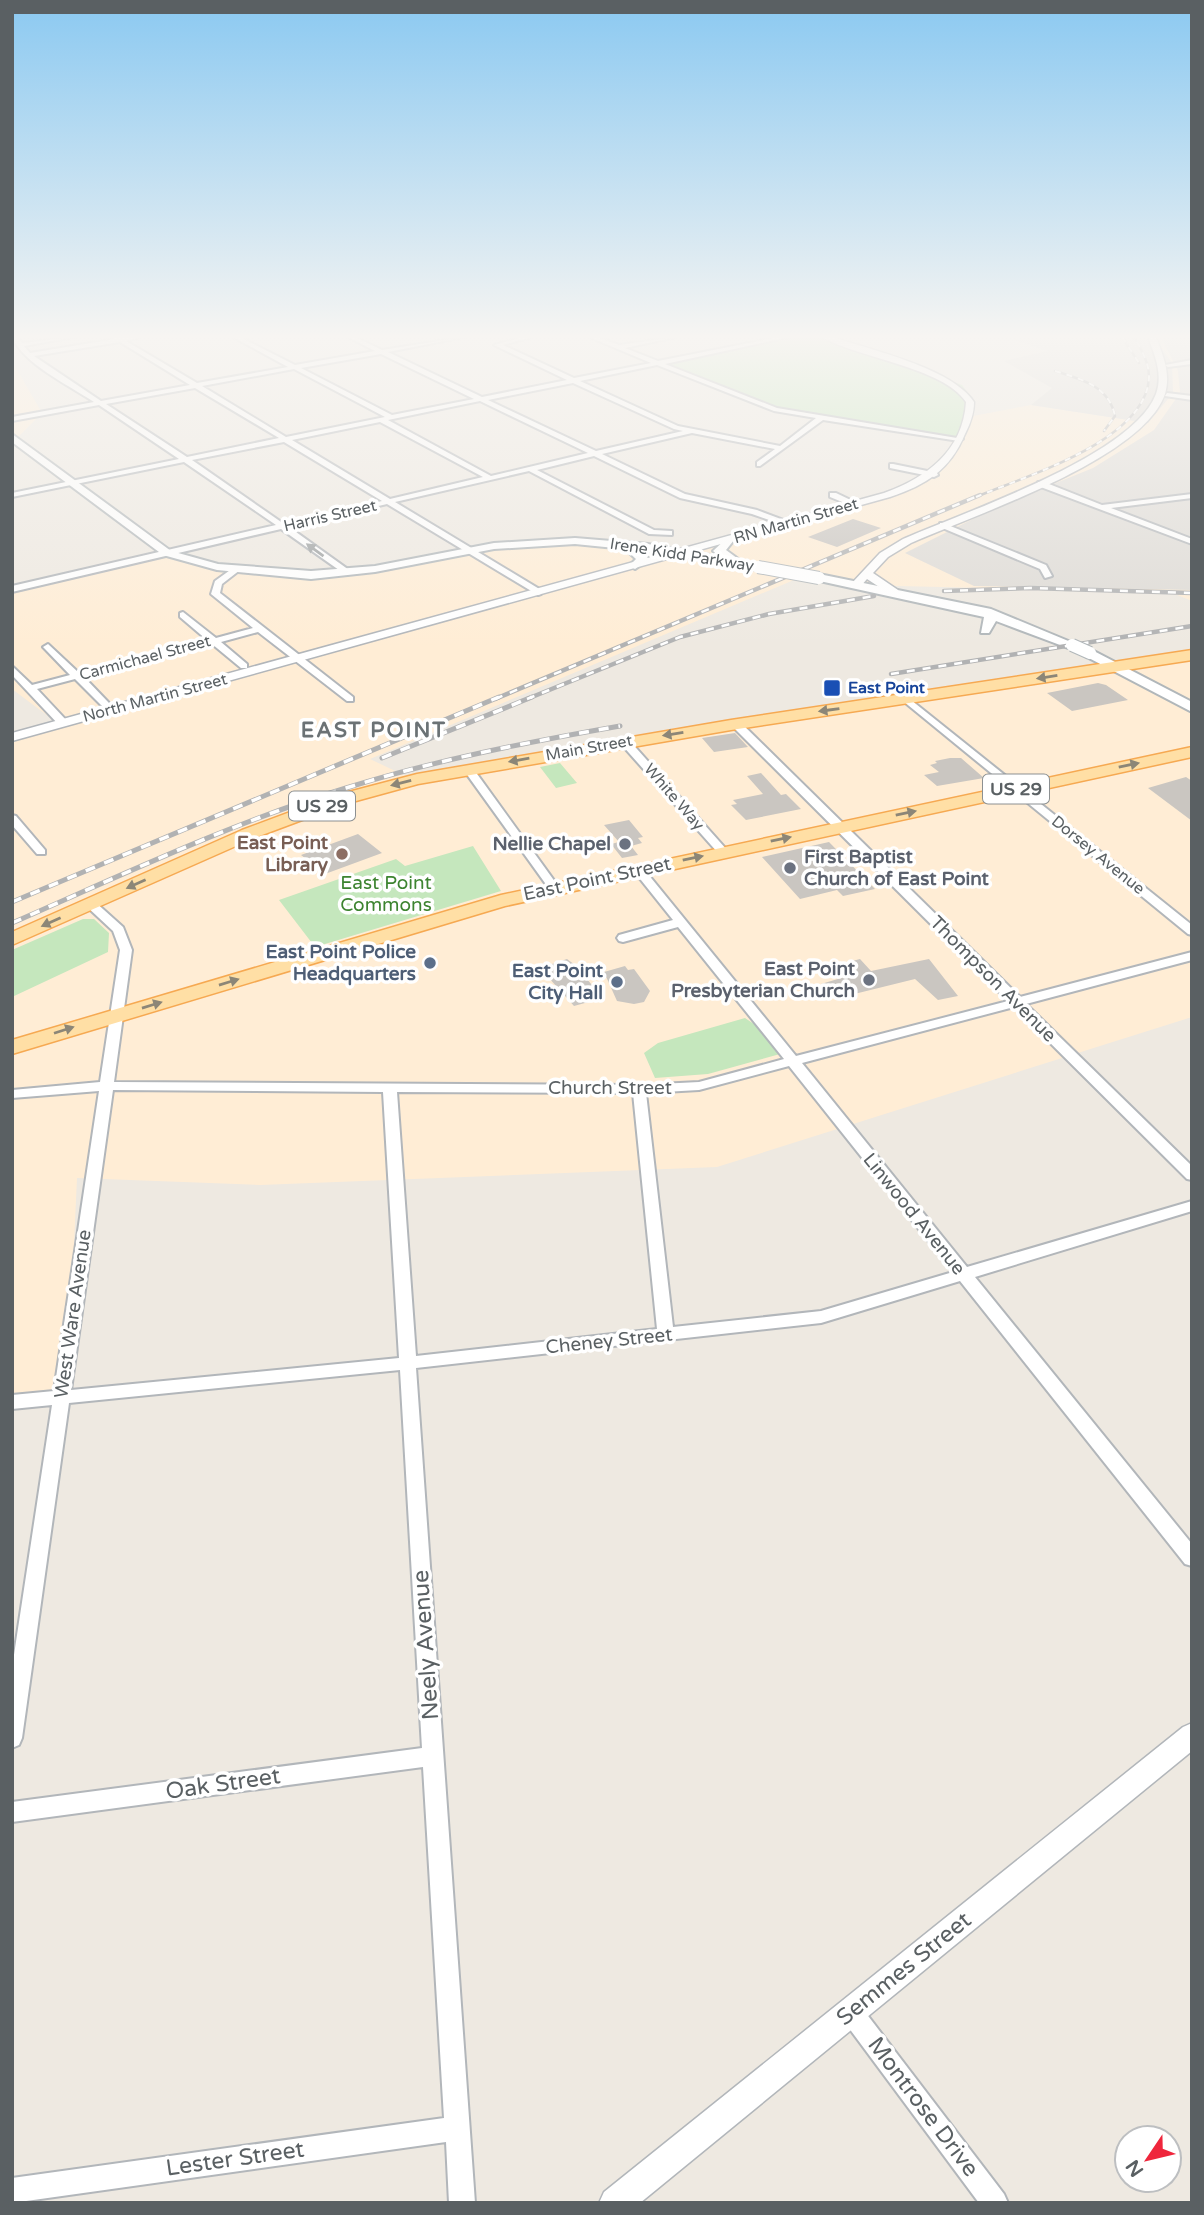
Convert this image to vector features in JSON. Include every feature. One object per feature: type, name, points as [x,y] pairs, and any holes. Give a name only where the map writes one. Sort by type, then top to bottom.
[{"type":"main road","points":[[15,441],[167,553]]},
{"type":"main road","points":[[728,540],[720,548],[720,554],[754,567]]},
{"type":"main road","name":"Irene Kidd Parkway","points":[[167,553],[236,570],[311,575],[546,542],[628,545],[681,553],[987,612],[1090,653],[1192,708]]},
{"type":"main road","points":[[628,545],[643,559],[635,566]]},
{"type":"main road","points":[[985,630],[991,619],[987,612]]},
{"type":"main road","name":"Main Street","points":[[12,939],[301,813],[378,789],[468,769],[625,742],[1192,655]]},
{"type":"main road","name":"East Point Street","points":[[12,1047],[501,901],[1192,752]]},
{"type":"street","points":[[156,440],[346,572]]},
{"type":"street","points":[[12,495],[278,440]]},
{"type":"street","points":[[287,440],[538,592]]},
{"type":"street","points":[[420,440],[492,479]]},
{"type":"street","points":[[566,440],[683,496],[754,512],[786,524]]},
{"type":"street","name":"Harris Street","points":[[12,589],[656,440]]},
{"type":"street","points":[[737,440],[781,448]]},
{"type":"street","points":[[760,464],[791,440]]},
{"type":"street","name":"RN Martin Street","points":[[298,658],[904,490],[934,475],[951,459],[958,440]]},
{"type":"street","points":[[856,585],[892,549],[1093,462],[1128,440]]},
{"type":"street","points":[[893,466],[934,475]]},
{"type":"street","points":[[532,470],[652,532],[669,533]]},
{"type":"street","points":[[1041,484],[1192,541]]},
{"type":"street","points":[[833,495],[855,505]]},
{"type":"street","points":[[1101,507],[1192,496]]},
{"type":"street","points":[[943,525],[1043,567],[1048,571],[1048,576]]},
{"type":"street","points":[[236,570],[218,583],[215,594],[351,699]]},
{"type":"street","points":[[833,581],[867,572]]},
{"type":"street","points":[[867,572],[875,581],[894,592]]},
{"type":"street","points":[[183,615],[244,666]]},
{"type":"street","name":"Carmichael Street","points":[[30,688],[260,629]]},
{"type":"street","points":[[48,647],[106,705]]},
{"type":"street","name":"North Martin Street","points":[[12,737],[298,658]]},
{"type":"street","points":[[12,669],[63,723]]},
{"type":"street","name":"Dorsey Avenue","points":[[906,699],[1192,931]]},
{"type":"street","name":"Thompson Avenue","points":[[736,724],[1192,1175]]},
{"type":"street","name":"White Way","points":[[625,742],[723,852]]},
{"type":"street","points":[[468,769],[554,888]]},
{"type":"street","points":[[12,818],[41,852]]},
{"type":"street","name":"Linwood Avenue","points":[[639,870],[1192,1558]]},
{"type":"street","name":"West Ware Avenue","points":[[12,1738],[117,1015],[125,942],[119,930],[90,904]]},
{"type":"street","points":[[622,938],[681,922]]},
{"type":"street","name":"Church Street","points":[[12,1094],[106,1086],[639,1089],[699,1086],[1192,956]]},
{"type":"street","name":"Neely Avenue","points":[[390,1087],[462,2203]]},
{"type":"street","points":[[639,1089],[666,1335]]},
{"type":"street","name":"Cheney Street","points":[[12,1402],[408,1363],[821,1317],[1192,1206]]},
{"type":"street","name":"Semmes Street","points":[[615,2203],[1192,1735]]},
{"type":"street","name":"Oak Street","points":[[12,1812],[433,1756]]},
{"type":"street","name":"Montrose Drive","points":[[851,2012],[995,2203]]},
{"type":"street","name":"Lester Street","points":[[12,2191],[457,2127]]},
{"type":"shaded area","points":[[961,440],[1192,440],[1192,601],[1170,592],[854,585],[801,577],[370,759],[410,778],[1192,653],[1192,1017],[717,1167],[260,1185],[77,1178],[67,1397],[12,1400],[12,735],[56,722],[12,689],[12,590],[163,554],[257,572],[335,573],[533,542],[609,542],[680,555],[809,519],[920,481],[947,464]]},
{"type":"shaded area","points":[[1137,440],[1192,440],[1192,590],[974,586],[905,553],[999,506],[1093,468]]},
{"type":"green space","points":[[560,763],[577,783],[556,788],[540,767]]},
{"type":"green space","name":"East Point Commons","points":[[473,846],[501,891],[315,947],[279,900],[396,859],[405,866]]},
{"type":"green space","points":[[83,919],[94,919],[109,933],[108,952],[12,997],[12,950]]},
{"type":"green space","points":[[745,1018],[763,1030],[780,1054],[708,1074],[655,1078],[644,1053],[658,1043]]},
{"type":"building","points":[[853,519],[881,528],[837,547],[808,537]]},
{"type":"building","points":[[1098,683],[1106,685],[1128,700],[1072,711],[1047,693]]},
{"type":"building","points":[[735,733],[748,747],[714,752],[702,738]]},
{"type":"building","points":[[961,758],[984,778],[937,786],[924,775],[939,772],[930,765],[937,763],[935,761]]},
{"type":"building","points":[[761,773],[781,795],[786,794],[801,809],[746,820],[731,805],[737,804],[733,800],[763,794],[747,776]]},
{"type":"building","points":[[1186,777],[1192,781],[1192,821],[1148,788]]},
{"type":"building","name":"Nellie Chapel","points":[[629,820],[643,837],[638,838],[642,843],[631,846],[638,855],[622,858],[611,844],[619,842],[604,825]]},
{"type":"building","name":"East Point Library","points":[[358,834],[382,853],[325,874],[301,855]]},
{"type":"building","name":"First Baptist Church of East Point","points":[[829,842],[875,889],[843,896],[837,890],[800,899],[762,857]]},
{"type":"building","points":[[567,959],[603,998],[574,1006],[540,968]]},
{"type":"building","name":"East Point Presbyterian Church","points":[[860,959],[871,971],[929,959],[958,996],[938,1000],[915,979],[834,999],[821,984],[848,976],[837,965]]},
{"type":"building","points":[[625,966],[628,970],[634,969],[650,991],[644,1002],[634,1004],[617,1001],[604,972]]},
{"type":"railway","points":[[976,497],[1052,467],[1102,440]]},
{"type":"railway","points":[[495,699],[980,495]]},
{"type":"railway","points":[[944,591],[1030,588],[1192,593]]},
{"type":"railway","points":[[527,699],[680,637],[769,614],[874,596]]},
{"type":"railway","points":[[891,674],[1192,626]]},
{"type":"railway","points":[[12,902],[499,697]]},
{"type":"railway","points":[[382,758],[532,697]]},
{"type":"railway","points":[[12,923],[177,851],[303,802],[448,760],[620,726]]},
{"type":"place","name":"East Point","points":[[832,688]]},
{"type":"place","name":"Nellie Chapel","points":[[625,844]]},
{"type":"place","name":"East Point Library","points":[[342,854]]},
{"type":"place","name":"First Baptist Church of East Point","points":[[790,868]]},
{"type":"place","name":"East Point Police Headquarters","points":[[430,963]]},
{"type":"place","name":"East Point Presbyterian Church","points":[[869,980]]},
{"type":"place","name":"East Point City Hall","points":[[617,982]]},
{"type":"district","name":"EAST POINT","points":[[374,730]]}]
